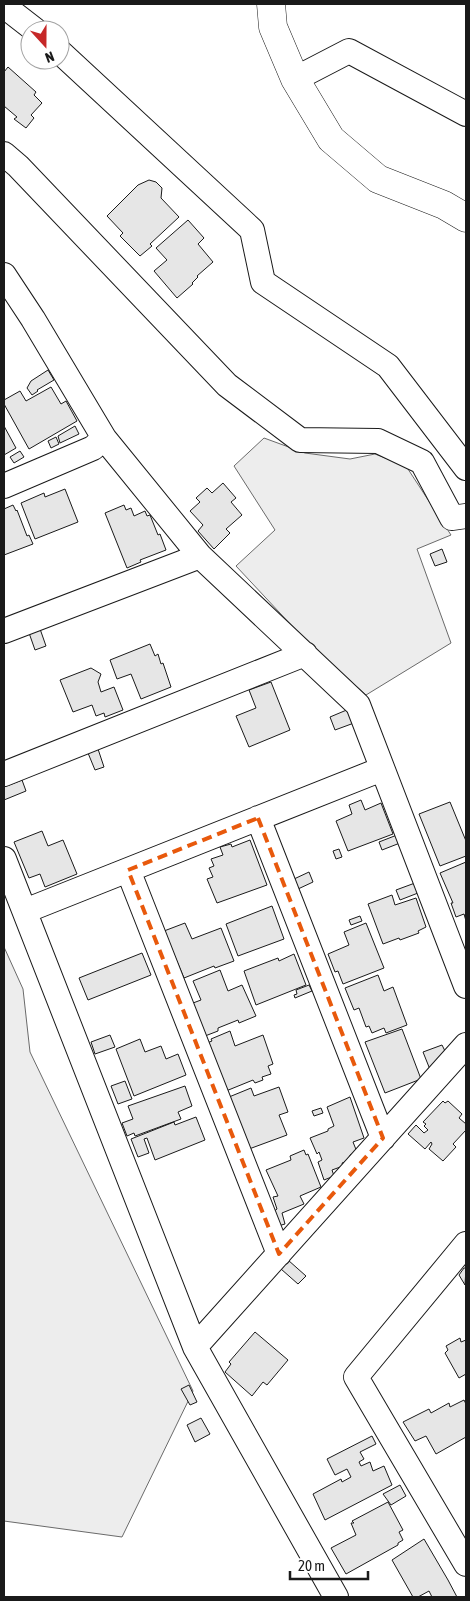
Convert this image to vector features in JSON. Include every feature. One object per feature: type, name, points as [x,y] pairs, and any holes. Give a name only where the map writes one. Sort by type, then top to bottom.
[{"type":"street","points":[[271,4],[272,27],[295,79],[331,139],[378,179],[444,205],[466,218]]},
{"type":"street","points":[[4,6],[22,20]]},
{"type":"street","points":[[295,79],[349,51],[466,114]]},
{"type":"street","points":[[70,61],[252,230],[263,282],[388,366],[466,468]]},
{"type":"street","points":[[4,154],[18,166],[227,385],[300,440],[378,441],[422,462],[452,518],[466,516]]},
{"type":"street","points":[[4,275],[33,319],[104,438],[200,556],[358,705],[466,986]]},
{"type":"street","points":[[4,486],[93,448],[104,438]]},
{"type":"street","points":[[4,631],[200,556]]},
{"type":"street","points":[[4,774],[305,654]]},
{"type":"street","points":[[25,911],[382,769]]},
{"type":"street","points":[[258,818],[383,1138]]},
{"type":"street","points":[[4,859],[195,1347],[336,1597]]},
{"type":"street","points":[[128,870],[279,1254]]},
{"type":"street","points":[[195,1347],[466,1045]]},
{"type":"street","points":[[466,1244],[356,1377],[466,1564]]},
{"type":"highlighted area","points":[[258,818],[383,1138],[279,1254],[128,870]]},
{"type":"shaded area","points":[[264,438],[305,453],[350,459],[375,454],[406,466],[451,535],[417,549],[451,643],[366,695],[308,643],[236,566],[275,530],[234,466]]},
{"type":"shaded area","points":[[4,947],[23,989],[30,1052],[193,1391],[122,1537],[4,1521]]},
{"type":"building","points":[[8,67],[36,92],[34,95],[42,103],[31,115],[34,118],[26,128],[14,119],[17,117],[4,106],[4,72]]},
{"type":"building","points":[[149,180],[156,182],[162,188],[161,198],[179,217],[140,256],[120,236],[123,233],[107,216],[138,185]]},
{"type":"building","points":[[188,220],[204,238],[198,244],[213,262],[177,298],[154,271],[167,260],[156,248]]},
{"type":"building","points":[[48,370],[54,380],[32,395],[27,388],[31,381]]},
{"type":"building","points":[[51,387],[61,404],[66,401],[77,421],[29,449],[4,404],[4,400],[20,391],[26,401]]},
{"type":"building","points":[[4,426],[16,448],[4,455]]},
{"type":"building","points":[[75,426],[79,434],[60,443],[58,436]]},
{"type":"building","points":[[56,437],[59,444],[51,448],[48,441]]},
{"type":"building","points":[[20,451],[24,457],[14,463],[10,457]]},
{"type":"building","points":[[223,483],[236,498],[231,502],[242,515],[226,529],[230,533],[214,549],[198,531],[203,525],[190,511],[200,502],[196,498],[207,488],[212,493]]},
{"type":"building","points":[[65,489],[78,522],[35,539],[21,503],[44,493],[45,497]]},
{"type":"building","points":[[13,505],[17,510],[27,536],[29,535],[33,544],[4,555],[4,509]]},
{"type":"building","points":[[124,505],[126,510],[131,508],[134,516],[145,511],[147,516],[150,515],[166,550],[140,560],[141,562],[127,568],[105,513]]},
{"type":"building","points":[[442,549],[447,562],[435,566],[430,554]]},
{"type":"building","points":[[39,626],[46,646],[35,650],[28,630]]},
{"type":"building","points":[[150,644],[155,656],[158,654],[161,664],[163,663],[171,687],[141,699],[131,674],[117,679],[110,660]]},
{"type":"building","points":[[91,668],[101,674],[98,682],[101,692],[114,687],[123,710],[105,717],[104,713],[96,716],[92,705],[73,712],[60,680]]},
{"type":"building","points":[[271,682],[290,730],[249,747],[236,716],[256,708],[249,690]]},
{"type":"building","points":[[349,709],[354,723],[335,730],[330,717]]},
{"type":"building","points":[[98,749],[104,767],[95,770],[88,753]]},
{"type":"building","points":[[22,780],[26,791],[4,800],[4,787]]},
{"type":"building","points":[[361,800],[365,810],[381,803],[393,834],[348,851],[336,821],[352,814],[349,805]]},
{"type":"building","points":[[450,802],[466,841],[466,856],[440,866],[419,814]]},
{"type":"building","points":[[42,831],[48,846],[63,840],[77,874],[45,887],[40,874],[29,878],[14,842]]},
{"type":"building","points":[[397,835],[400,843],[382,850],[379,842]]},
{"type":"building","points":[[250,840],[267,885],[217,903],[207,879],[213,877],[209,868],[214,866],[211,859],[223,855],[220,847],[231,844],[232,847]]},
{"type":"building","points":[[339,849],[342,857],[336,859],[333,851]]},
{"type":"building","points":[[466,862],[466,921],[464,914],[456,917],[451,903],[453,903],[440,873]]},
{"type":"building","points":[[309,872],[313,882],[298,889],[294,879]]},
{"type":"building","points":[[415,883],[418,893],[400,900],[396,890]]},
{"type":"building","points":[[392,895],[395,905],[416,898],[426,927],[418,931],[419,933],[383,944],[368,904]]},
{"type":"building","points":[[272,906],[284,939],[238,956],[226,924]]},
{"type":"building","points":[[360,916],[362,921],[351,925],[349,920]]},
{"type":"building","points":[[185,923],[192,939],[221,928],[234,961],[215,968],[214,966],[184,978],[164,931]]},
{"type":"building","points":[[366,923],[384,968],[343,984],[338,971],[335,972],[328,954],[349,945],[344,932]]},
{"type":"building","points":[[142,953],[151,975],[88,1000],[79,978]]},
{"type":"building","points":[[294,954],[306,985],[256,1005],[244,971],[278,958],[279,961]]},
{"type":"building","points":[[220,970],[228,991],[242,985],[256,1016],[239,1023],[238,1020],[218,1028],[218,1031],[205,1036],[193,1003],[201,1000],[193,981]]},
{"type":"building","points":[[378,975],[384,991],[393,987],[407,1025],[386,1033],[384,1028],[372,1033],[369,1026],[366,1027],[359,1008],[354,1010],[345,988]]},
{"type":"building","points":[[309,985],[312,991],[295,998],[296,990]]},
{"type":"building","points":[[402,1029],[421,1079],[385,1093],[365,1042]]},
{"type":"building","points":[[230,1031],[235,1046],[263,1035],[273,1064],[268,1066],[271,1074],[262,1077],[263,1080],[255,1083],[253,1080],[226,1091],[207,1043],[212,1041],[211,1039]]},
{"type":"building","points":[[110,1035],[115,1047],[95,1054],[91,1042]]},
{"type":"building","points":[[140,1039],[145,1052],[161,1046],[166,1059],[178,1054],[186,1075],[134,1096],[116,1049]]},
{"type":"building","points":[[442,1045],[446,1053],[431,1072],[423,1052]]},
{"type":"building","points":[[125,1081],[132,1099],[118,1104],[111,1086]]},
{"type":"building","points":[[185,1086],[192,1106],[178,1112],[181,1119],[135,1136],[134,1133],[127,1136],[122,1123],[133,1119],[128,1106]]},
{"type":"building","points":[[279,1087],[288,1112],[279,1115],[287,1135],[249,1149],[229,1097],[251,1088],[254,1096]]},
{"type":"building","points":[[350,1097],[364,1138],[353,1142],[357,1152],[350,1155],[351,1160],[342,1163],[343,1166],[332,1170],[334,1176],[324,1180],[318,1162],[322,1160],[319,1152],[317,1154],[310,1138],[328,1131],[328,1129],[334,1126],[327,1107]]},
{"type":"building","points":[[443,1101],[445,1103],[448,1101],[462,1114],[459,1118],[466,1124],[466,1130],[453,1144],[456,1147],[443,1161],[429,1149],[432,1144],[431,1142],[425,1149],[408,1134],[416,1125],[424,1133],[428,1130],[423,1122]]},
{"type":"building","points":[[321,1108],[323,1113],[314,1116],[312,1111]]},
{"type":"building","points":[[196,1117],[205,1140],[155,1160],[147,1138],[144,1139],[149,1153],[138,1157],[131,1139],[174,1122],[175,1125]]},
{"type":"building","points":[[304,1150],[306,1155],[308,1154],[321,1187],[300,1196],[304,1204],[282,1213],[285,1224],[278,1226],[273,1212],[277,1209],[273,1197],[278,1196],[266,1170],[291,1160],[290,1156]]},
{"type":"building","points":[[288,1260],[306,1276],[298,1284],[281,1269]]},
{"type":"building","points":[[466,1268],[465,1285],[459,1275]]},
{"type":"building","points":[[255,1332],[288,1360],[267,1385],[263,1382],[252,1396],[225,1372],[231,1364],[229,1362]]},
{"type":"building","points":[[460,1338],[461,1342],[466,1340],[466,1374],[459,1378],[445,1353],[448,1350],[446,1346]]},
{"type":"building","points":[[189,1385],[197,1402],[190,1405],[181,1389]]},
{"type":"building","points":[[464,1400],[466,1404],[466,1437],[436,1454],[426,1436],[415,1441],[403,1422],[429,1409],[431,1413],[449,1403],[450,1407]]},
{"type":"building","points":[[201,1418],[210,1434],[195,1442],[187,1425]]},
{"type":"building","points":[[372,1436],[376,1444],[360,1452],[364,1459],[359,1462],[361,1466],[370,1462],[373,1471],[384,1466],[392,1485],[325,1520],[313,1494],[341,1479],[342,1482],[351,1477],[347,1469],[335,1475],[327,1459]]},
{"type":"building","points":[[400,1485],[406,1496],[391,1505],[383,1494]]},
{"type":"building","points":[[388,1502],[403,1530],[399,1532],[403,1540],[398,1545],[346,1574],[331,1548],[356,1535],[351,1523],[354,1523],[352,1521]]},
{"type":"building","points":[[424,1539],[457,1597],[432,1597],[429,1591],[418,1597],[413,1597],[392,1560]]}]
